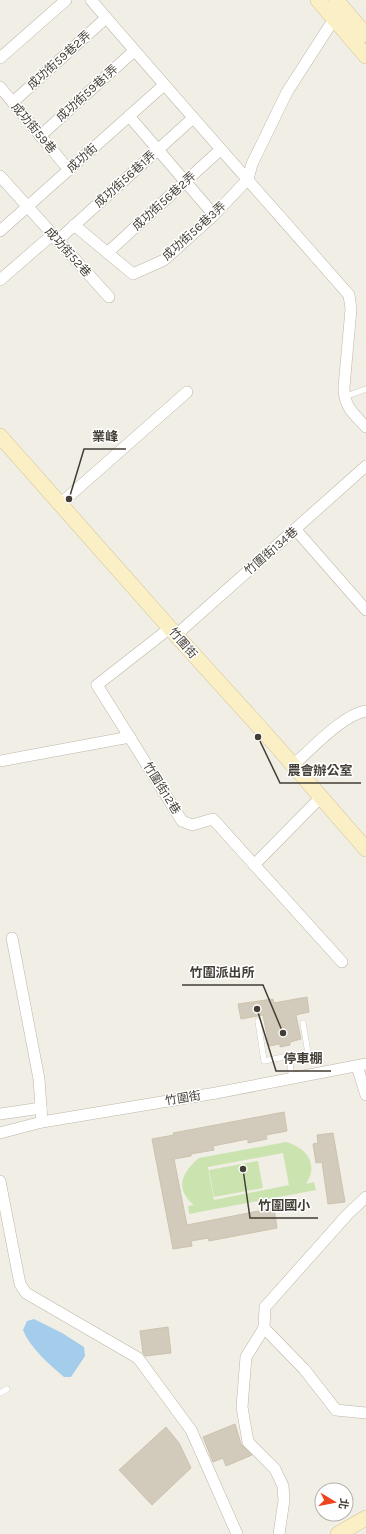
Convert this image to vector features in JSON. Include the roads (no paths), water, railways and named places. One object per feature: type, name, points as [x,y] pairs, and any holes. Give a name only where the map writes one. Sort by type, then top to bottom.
[{"type":"street","points":[[0,58],[66,0]]},
{"type":"street","points":[[91,0],[220,150],[248,179],[349,295],[351,309],[344,397],[347,407],[366,427]]},
{"type":"street","points":[[318,0],[366,56]]},
{"type":"street","points":[[336,0],[366,35]]},
{"type":"street","name":"成功街59巷2弄","points":[[13,102],[106,18]]},
{"type":"street","points":[[248,179],[252,164],[287,92],[334,19]]},
{"type":"street","name":"成功街59巷1弄","points":[[40,136],[134,51]]},
{"type":"street","name":"成功街","points":[[0,231],[164,85]]},
{"type":"street","name":"成功街59巷","points":[[0,87],[69,170]]},
{"type":"street","points":[[128,116],[214,215]]},
{"type":"street","name":"成功街56巷1弄","points":[[0,280],[74,225],[193,118]]},
{"type":"street","name":"成功街56巷2弄","points":[[107,253],[220,150]]},
{"type":"street","name":"成功街52巷","points":[[0,176],[109,297]]},
{"type":"street","name":"成功街56巷3弄","points":[[107,253],[133,274],[164,260],[214,215],[248,179]]},
{"type":"street","points":[[74,225],[107,253]]},
{"type":"street","points":[[60,504],[187,392]]},
{"type":"street","name":"竹圍街","points":[[0,436],[293,765],[366,850]]},
{"type":"street","name":"竹圍街134巷","points":[[173,631],[296,530],[366,466]]},
{"type":"street","points":[[296,530],[366,610]]},
{"type":"street","name":"竹圍街12巷","points":[[173,631],[97,685],[182,821],[192,825],[213,819],[342,962]]},
{"type":"street","points":[[293,765],[339,724],[359,712],[366,711]]},
{"type":"street","points":[[0,761],[130,737]]},
{"type":"street","points":[[254,865],[321,797]]},
{"type":"street","points":[[12,938],[39,1079],[42,1122]]},
{"type":"street","points":[[362,1065],[366,1096]]},
{"type":"street","name":"竹圍街","points":[[0,1133],[42,1122],[292,1079],[362,1065]]},
{"type":"street","points":[[0,1114],[41,1108]]},
{"type":"street","points":[[0,1181],[20,1284],[26,1293],[138,1358],[191,1430],[237,1534]]},
{"type":"street","points":[[279,1534],[284,1500],[282,1486],[275,1469],[248,1442],[242,1407],[246,1357],[264,1328],[265,1307],[347,1215],[366,1197]]},
{"type":"street","points":[[264,1328],[304,1369],[336,1410],[366,1413]]},
{"type":"street","points":[[338,1534],[366,1518]]},
{"type":"lane","points":[[344,397],[366,389]]},
{"type":"lane","points":[[258,1021],[264,1061],[308,1053],[303,1023]]},
{"type":"lane","points":[[289,1056],[292,1079]]},
{"type":"lane","points":[[0,1393],[7,1389]]},
{"type":"water","points":[[34,1319],[62,1333],[84,1347],[85,1356],[71,1377],[64,1377],[52,1367],[40,1355],[26,1337],[23,1330],[27,1321]]},
{"type":"place","name":"業峰","points":[[69,499]]},
{"type":"place","name":"農會辦公室","points":[[258,737]]},
{"type":"place","name":"停車棚","points":[[257,1009]]},
{"type":"place","name":"竹圍派出所","points":[[283,1033]]},
{"type":"place","name":"竹圍國小","points":[[243,1169]]}]
